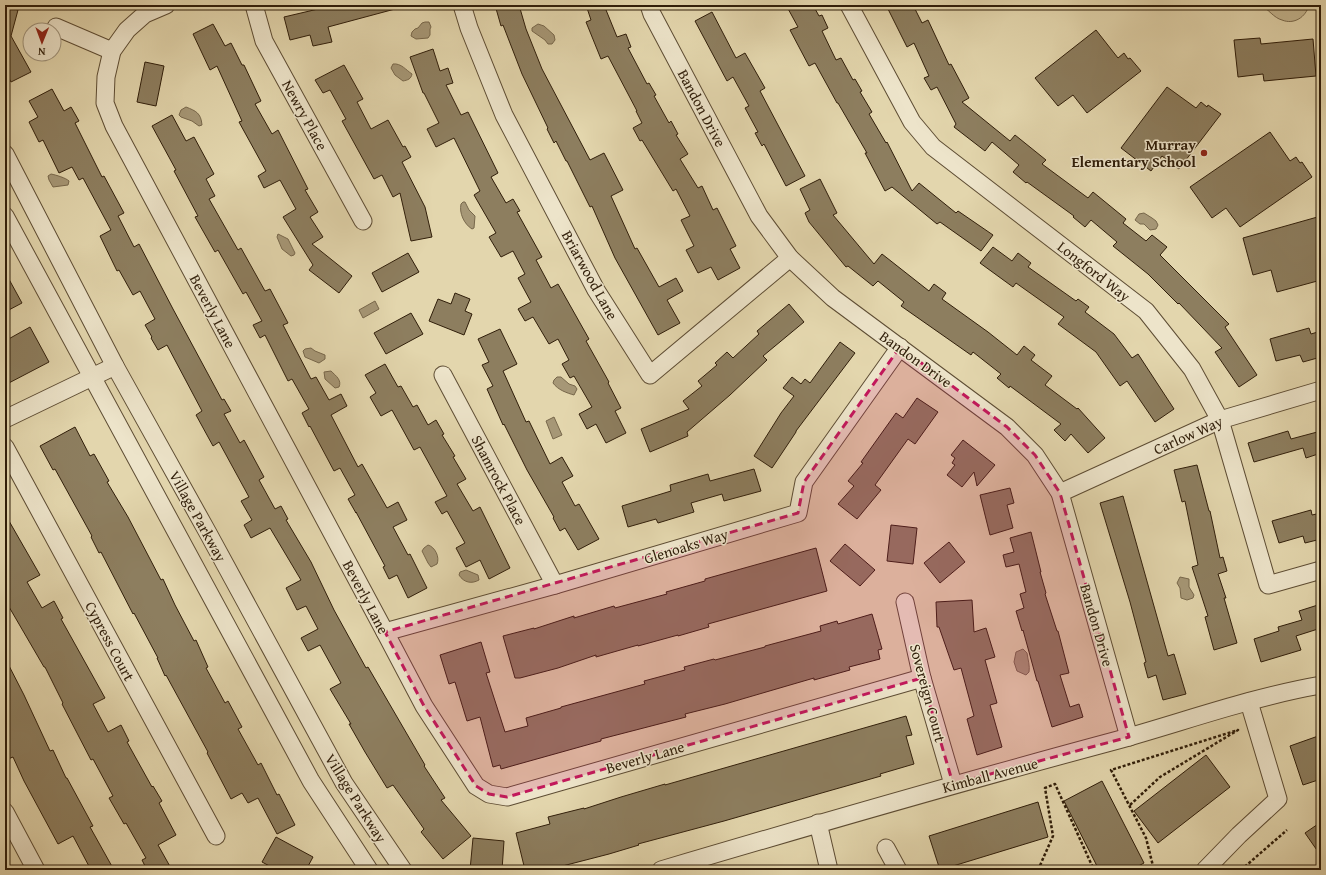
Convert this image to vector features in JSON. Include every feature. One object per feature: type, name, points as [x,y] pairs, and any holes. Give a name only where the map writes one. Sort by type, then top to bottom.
[{"type":"street","name":"Beverly Lane","points":[[166,5],[145,14],[127,30],[112,51],[106,77],[105,103],[114,126],[424,706],[476,786],[489,794],[507,797],[922,678]]},
{"type":"street","name":"Newry Place","points":[[254,5],[264,41],[363,221]]},
{"type":"street","name":"Briarwood Lane","points":[[462,5],[469,28],[504,116],[596,290],[650,376],[790,258]]},
{"type":"street","name":"Bandon Drive","points":[[649,5],[652,14],[759,216],[790,258],[833,298],[1008,427],[1035,455],[1060,494],[1129,737]]},
{"type":"street","name":"Longford Way","points":[[849,5],[912,122],[933,147],[1146,311],[1192,369],[1220,420],[1268,585],[1321,570]]},
{"type":"street","points":[[62,30],[112,51]]},
{"type":"street","name":"Village Parkway","points":[[5,154],[115,366],[344,783],[403,870]]},
{"type":"street","name":"Village Parkway","points":[[5,216],[310,781],[368,870]]},
{"type":"street","name":"Glenoaks Way","points":[[385,632],[555,585],[798,513],[804,482],[900,347]]},
{"type":"street","points":[[5,419],[115,366]]},
{"type":"street","name":"Shamrock Place","points":[[443,375],[555,585]]},
{"type":"street","name":"Carlow Way","points":[[1060,494],[1220,420],[1321,390]]},
{"type":"street","name":"Cypress Court","points":[[5,447],[216,836]]},
{"type":"street","name":"Sovereign Court","points":[[905,602],[922,678],[954,784]]},
{"type":"street","name":"Kimball Avenue","points":[[661,870],[954,784],[1129,737],[1289,690],[1321,685]]},
{"type":"street","points":[[1206,870],[1239,835],[1278,799],[1249,702]]},
{"type":"street","points":[[5,812],[36,870]]},
{"type":"street","points":[[818,823],[829,870]]},
{"type":"street","points":[[886,848],[898,870]]},
{"type":"path","points":[[1130,805],[1160,777],[1238,730],[1111,770],[1146,838],[1154,870]]},
{"type":"path","points":[[1038,870],[1053,836],[1045,788],[1055,784],[1094,870]]},
{"type":"path","points":[[1241,870],[1287,830]]},
{"type":"highlighted area","points":[[900,347],[1007,427],[1035,455],[1060,493],[1129,737],[953,784],[922,678],[507,797],[489,794],[476,786],[424,706],[385,632],[798,513],[804,482]]},
{"type":"shaded area","points":[[1261,5],[1309,5],[1305,13],[1299,19],[1295,21],[1286,21],[1279,19]]},
{"type":"shaded area","points":[[425,22],[429,22],[431,27],[428,38],[416,39],[411,36],[415,29]]},
{"type":"shaded area","points":[[538,24],[544,26],[554,35],[555,40],[552,44],[548,44],[545,40],[532,31],[532,28]]},
{"type":"shaded area","points":[[393,64],[401,66],[412,74],[412,76],[408,80],[403,81],[395,75],[391,68]]},
{"type":"shaded area","points":[[186,107],[199,115],[202,125],[199,126],[179,115],[181,110]]},
{"type":"shaded area","points":[[51,174],[68,180],[68,185],[53,187],[48,176]]},
{"type":"shaded area","points":[[465,202],[469,210],[475,216],[474,228],[472,229],[464,221],[461,215],[461,204]]},
{"type":"shaded area","points":[[1144,213],[1156,221],[1158,225],[1156,229],[1150,230],[1144,224],[1140,224],[1135,220],[1139,214]]},
{"type":"shaded area","points":[[278,234],[288,239],[295,253],[294,255],[291,256],[282,249],[277,237]]},
{"type":"shaded area","points":[[375,301],[379,309],[363,318],[359,310]]},
{"type":"shaded area","points":[[311,348],[325,355],[325,359],[319,363],[305,357],[303,351]]},
{"type":"shaded area","points":[[331,371],[337,376],[340,382],[339,387],[335,388],[325,379],[324,372]]},
{"type":"shaded area","points":[[557,377],[561,377],[569,384],[575,386],[577,389],[574,395],[557,388],[553,383]]},
{"type":"shaded area","points":[[554,417],[562,435],[553,439],[546,421]]},
{"type":"shaded area","points":[[428,545],[435,550],[438,558],[437,564],[431,567],[422,551]]},
{"type":"shaded area","points":[[466,570],[478,575],[479,580],[471,582],[463,580],[459,575],[460,572]]},
{"type":"shaded area","points":[[1180,577],[1189,579],[1189,587],[1194,595],[1193,598],[1187,600],[1181,598],[1180,588],[1177,583]]},
{"type":"shaded area","points":[[1023,649],[1027,653],[1029,665],[1029,672],[1026,675],[1017,671],[1014,662],[1016,652]]},
{"type":"building","points":[[335,5],[394,5],[395,9],[328,27],[332,42],[313,46],[310,35],[290,40],[284,17]]},
{"type":"building","points":[[495,5],[519,5],[526,29],[542,69],[590,160],[604,153],[623,190],[611,196],[635,249],[637,248],[659,287],[676,278],[683,291],[667,300],[680,323],[658,335],[615,258],[592,206],[590,207],[556,141],[554,143],[547,129],[548,128],[522,74],[503,25],[501,26]]},
{"type":"building","points":[[586,5],[604,5],[617,37],[626,34],[631,47],[628,48],[647,84],[649,83],[656,95],[654,96],[669,123],[671,121],[678,134],[676,135],[688,154],[680,159],[698,188],[702,186],[713,210],[717,208],[736,246],[730,249],[740,268],[718,280],[711,267],[698,273],[686,250],[694,246],[681,220],[690,216],[676,189],[673,191],[633,128],[642,123],[608,56],[601,59],[586,22],[591,20]]},
{"type":"building","points":[[786,5],[813,5],[819,16],[822,15],[828,28],[822,31],[836,60],[841,58],[853,80],[855,79],[862,91],[860,92],[872,112],[869,114],[886,143],[887,142],[912,191],[919,183],[956,213],[958,211],[993,235],[981,251],[940,222],[937,224],[892,187],[885,191],[865,153],[867,153],[815,63],[809,66],[790,30],[798,27]]},
{"type":"building","points":[[886,5],[913,5],[922,23],[928,20],[949,65],[951,64],[969,98],[962,102],[1010,141],[1015,135],[1046,160],[1042,164],[1088,198],[1093,192],[1126,219],[1123,223],[1146,241],[1152,235],[1167,247],[1160,255],[1229,324],[1225,327],[1257,375],[1239,387],[1215,352],[1222,348],[1179,303],[1178,304],[1148,274],[1113,246],[1117,242],[1091,220],[1085,227],[1073,217],[1074,216],[1027,182],[1026,183],[1013,172],[1019,165],[992,142],[985,151],[954,127],[956,124],[937,87],[931,90],[924,78],[929,76],[914,43],[907,47]]},
{"type":"building","points":[[5,7],[18,10],[11,36],[22,56],[22,62],[25,62],[31,72],[11,82],[5,71]]},
{"type":"building","points":[[712,12],[736,58],[745,53],[765,88],[760,91],[805,176],[786,186],[764,144],[762,146],[755,133],[758,132],[745,108],[749,106],[733,77],[727,81],[695,21]]},
{"type":"building","points":[[213,24],[225,46],[231,43],[242,65],[244,65],[261,101],[255,104],[272,134],[278,130],[308,189],[305,190],[318,212],[310,217],[323,237],[312,244],[352,276],[339,293],[309,270],[313,265],[283,217],[296,209],[280,180],[264,188],[258,176],[266,171],[239,122],[242,121],[217,66],[210,70],[193,34]]},
{"type":"building","points":[[1096,30],[1118,58],[1124,53],[1128,59],[1130,58],[1141,71],[1087,113],[1073,95],[1058,106],[1035,78]]},
{"type":"building","points":[[1260,38],[1261,44],[1313,39],[1316,76],[1264,81],[1263,74],[1238,77],[1234,40]]},
{"type":"building","points":[[433,49],[440,71],[448,68],[453,83],[446,85],[461,115],[468,112],[498,173],[491,177],[506,203],[513,199],[520,211],[517,212],[542,257],[536,260],[551,288],[558,284],[589,339],[586,341],[609,382],[608,383],[621,408],[615,411],[626,433],[606,443],[596,424],[587,429],[579,414],[592,407],[574,376],[570,378],[562,364],[569,360],[558,339],[549,344],[533,317],[525,321],[518,309],[531,302],[518,278],[525,274],[513,251],[501,257],[489,237],[496,233],[474,195],[480,191],[454,138],[436,147],[427,129],[439,123],[423,93],[410,57]]},
{"type":"building","points":[[145,62],[164,66],[156,106],[137,102]]},
{"type":"building","points":[[344,65],[363,99],[357,102],[371,129],[388,120],[403,147],[405,146],[411,157],[402,162],[425,207],[432,237],[411,241],[400,193],[393,197],[382,175],[374,179],[342,121],[346,119],[330,90],[323,93],[315,80]]},
{"type":"building","points":[[1167,87],[1196,108],[1201,102],[1207,107],[1208,105],[1221,114],[1179,169],[1162,156],[1151,171],[1121,148]]},
{"type":"building","points":[[52,89],[64,111],[71,107],[79,121],[75,123],[102,177],[104,176],[124,213],[118,216],[134,247],[139,244],[222,400],[224,399],[231,411],[224,414],[240,443],[244,440],[264,477],[259,480],[275,509],[281,506],[288,519],[286,520],[311,562],[334,610],[366,668],[368,667],[425,765],[424,766],[445,798],[441,800],[471,836],[443,859],[421,832],[424,829],[393,785],[387,788],[365,752],[349,724],[351,724],[330,689],[341,683],[320,645],[308,651],[301,638],[318,629],[306,606],[297,610],[286,588],[301,580],[270,528],[251,538],[244,525],[252,520],[241,501],[249,497],[219,442],[213,446],[196,415],[202,411],[167,345],[158,350],[151,338],[152,337],[145,325],[155,319],[140,291],[133,295],[119,270],[117,271],[100,236],[111,230],[83,178],[79,180],[72,167],[59,173],[43,140],[39,142],[29,122],[38,117],[29,101]]},
{"type":"building","points":[[172,115],[186,141],[194,137],[214,174],[206,179],[215,196],[209,199],[238,250],[241,248],[265,291],[270,289],[288,323],[283,325],[311,379],[316,377],[329,400],[341,394],[347,406],[331,415],[358,467],[362,464],[387,508],[398,502],[407,520],[393,527],[408,555],[410,554],[427,588],[408,598],[397,575],[389,579],[383,567],[385,566],[348,499],[355,495],[340,468],[334,471],[310,426],[309,427],[302,413],[309,409],[292,379],[288,381],[265,335],[260,338],[253,325],[262,321],[246,292],[243,294],[218,250],[215,252],[195,217],[198,216],[174,171],[176,170],[152,126]]},
{"type":"building","points":[[1270,132],[1290,161],[1296,157],[1300,163],[1302,162],[1312,177],[1240,227],[1226,208],[1212,218],[1190,187]]},
{"type":"building","points":[[820,179],[837,213],[833,215],[874,264],[882,254],[929,291],[934,284],[946,293],[942,299],[1017,355],[1024,346],[1035,355],[1031,360],[1052,376],[1045,385],[1077,409],[1078,408],[1105,438],[1088,453],[1071,434],[1065,441],[1054,430],[1061,424],[997,378],[1001,374],[973,352],[971,355],[901,306],[904,302],[878,281],[873,286],[848,266],[846,267],[809,222],[805,213],[810,210],[800,189]]},
{"type":"building","points":[[1321,216],[1321,280],[1277,292],[1271,270],[1253,275],[1243,238]]},
{"type":"building","points":[[993,247],[1012,261],[1018,253],[1031,263],[1028,267],[1076,301],[1078,299],[1089,307],[1085,312],[1114,334],[1132,358],[1138,354],[1174,409],[1155,422],[1127,381],[1120,386],[1096,352],[1058,324],[1064,317],[1016,283],[1013,287],[980,263]]},
{"type":"building","points":[[408,253],[419,272],[382,292],[372,273]]},
{"type":"building","points":[[5,272],[22,303],[5,312]]},
{"type":"building","points":[[455,293],[470,299],[465,311],[472,314],[464,335],[429,321],[438,299],[451,304]]},
{"type":"building","points":[[789,304],[804,322],[763,356],[767,360],[730,395],[687,432],[688,436],[650,452],[641,429],[689,409],[683,401],[702,386],[698,381],[717,365],[715,363],[727,352],[733,358],[759,334],[757,331]]},
{"type":"building","points":[[411,313],[423,334],[386,354],[374,333]]},
{"type":"building","points":[[30,327],[49,362],[5,385],[5,341]]},
{"type":"building","points":[[1309,328],[1311,334],[1321,331],[1321,357],[1303,362],[1300,355],[1276,361],[1270,339]]},
{"type":"building","points":[[500,329],[517,364],[503,371],[526,422],[529,421],[550,464],[562,457],[573,476],[562,482],[575,506],[579,504],[599,539],[578,550],[565,528],[560,531],[504,424],[503,425],[487,389],[493,386],[482,365],[489,362],[478,339]]},
{"type":"building","points":[[840,342],[855,353],[796,431],[772,468],[754,456],[781,413],[794,396],[783,388],[792,377],[801,384],[805,379],[810,383]]},
{"type":"building","points":[[385,364],[398,387],[401,386],[413,407],[417,405],[428,425],[436,420],[444,434],[442,435],[455,456],[453,457],[466,479],[457,484],[473,511],[480,507],[510,568],[489,579],[480,560],[466,567],[456,548],[465,543],[447,511],[442,514],[435,502],[447,496],[420,447],[414,450],[392,410],[381,416],[370,397],[376,393],[365,375]]},
{"type":"building","points":[[917,398],[938,412],[915,444],[908,439],[875,485],[881,490],[857,519],[838,504],[854,486],[848,481],[863,463],[861,462],[896,413],[903,418]]},
{"type":"building","points":[[75,427],[90,456],[94,454],[109,481],[107,482],[128,517],[161,580],[163,579],[194,641],[196,640],[208,667],[206,668],[225,703],[228,701],[242,727],[238,729],[258,765],[261,763],[277,795],[279,794],[295,825],[277,834],[258,798],[248,803],[242,793],[231,799],[207,753],[208,752],[166,675],[165,676],[158,658],[101,552],[99,553],[91,537],[92,536],[55,469],[53,470],[40,446]]},
{"type":"building","points":[[1288,431],[1291,439],[1321,431],[1321,453],[1306,458],[1303,448],[1254,462],[1248,443]]},
{"type":"building","points":[[963,440],[995,465],[977,486],[974,472],[962,487],[947,475],[955,465],[952,463],[955,458],[951,455]]},
{"type":"building","points":[[1197,465],[1210,511],[1220,558],[1223,557],[1227,571],[1218,574],[1226,598],[1224,598],[1237,643],[1214,650],[1205,617],[1208,616],[1192,567],[1198,565],[1185,501],[1182,502],[1174,470]]},
{"type":"building","points":[[754,469],[761,491],[724,501],[722,494],[691,503],[694,512],[658,523],[656,519],[628,527],[622,506],[671,491],[670,485],[708,474],[710,481]]},
{"type":"building","points":[[1010,488],[1014,503],[1007,505],[1013,528],[990,535],[980,495]]},
{"type":"building","points":[[1123,496],[1168,656],[1174,654],[1186,694],[1163,700],[1156,675],[1148,678],[1144,663],[1146,662],[1130,602],[1100,503]]},
{"type":"building","points":[[1311,510],[1312,515],[1321,513],[1321,539],[1305,543],[1303,536],[1279,543],[1272,521]]},
{"type":"building","points":[[5,514],[40,575],[27,582],[42,608],[54,601],[63,618],[61,619],[105,698],[93,704],[108,732],[121,725],[129,741],[127,742],[152,787],[153,786],[162,801],[159,803],[176,835],[158,845],[172,870],[147,870],[142,860],[146,858],[126,823],[124,824],[109,798],[113,796],[93,759],[91,760],[45,667],[5,600]]},
{"type":"building","points":[[891,525],[917,528],[913,564],[887,561]]},
{"type":"building","points":[[1031,532],[1045,594],[1058,631],[1069,673],[1060,675],[1070,707],[1079,704],[1083,717],[1052,727],[1016,611],[1024,608],[1020,594],[1026,592],[1019,564],[1006,567],[1003,555],[1014,552],[1010,538]]},
{"type":"building","points":[[949,542],[965,562],[940,583],[924,563]]},
{"type":"building","points":[[845,544],[875,570],[860,586],[830,561]]},
{"type":"building","points":[[816,548],[827,591],[708,624],[709,627],[678,636],[638,645],[596,657],[596,655],[558,668],[515,678],[503,636],[534,629],[574,616],[574,618],[614,606],[615,608],[667,594],[666,592],[705,581],[705,579]]},
{"type":"building","points":[[972,600],[974,632],[986,628],[995,657],[985,660],[997,703],[990,705],[1002,747],[977,755],[967,719],[974,716],[961,668],[954,670],[939,627],[937,627],[936,602]]},
{"type":"building","points":[[1321,604],[1321,628],[1296,636],[1301,650],[1261,662],[1254,639],[1279,631],[1278,627],[1302,620],[1299,611]]},
{"type":"building","points":[[872,614],[882,649],[878,650],[880,659],[849,667],[850,670],[814,680],[814,678],[685,714],[686,717],[601,739],[601,741],[501,769],[500,765],[493,767],[480,717],[467,721],[455,682],[449,684],[440,655],[481,642],[490,672],[486,673],[505,732],[528,726],[526,718],[645,684],[644,681],[685,670],[684,667],[765,647],[821,631],[820,626],[837,621],[838,624]]},
{"type":"building","points":[[5,658],[50,751],[53,750],[66,778],[93,826],[90,827],[114,870],[91,870],[73,836],[58,844],[24,781],[13,757],[8,759],[5,751]]},
{"type":"building","points":[[906,716],[912,735],[906,736],[914,764],[880,774],[881,776],[638,844],[639,845],[609,854],[547,870],[525,870],[516,833],[550,824],[548,817],[584,809],[665,784]]},
{"type":"building","points":[[1321,735],[1321,779],[1303,785],[1290,746]]},
{"type":"building","points":[[1206,755],[1230,787],[1158,843],[1134,811]]},
{"type":"building","points":[[1102,781],[1144,863],[1131,870],[1099,870],[1064,801]]},
{"type":"building","points":[[1038,802],[1048,837],[940,870],[929,836]]},
{"type":"building","points":[[1321,822],[1321,856],[1305,833]]},
{"type":"building","points":[[276,837],[313,857],[306,870],[277,870],[262,862]]},
{"type":"building","points":[[473,838],[504,841],[502,870],[470,870]]},
{"type":"place","name":"Murray Elementary School","points":[[1204,153]]}]
